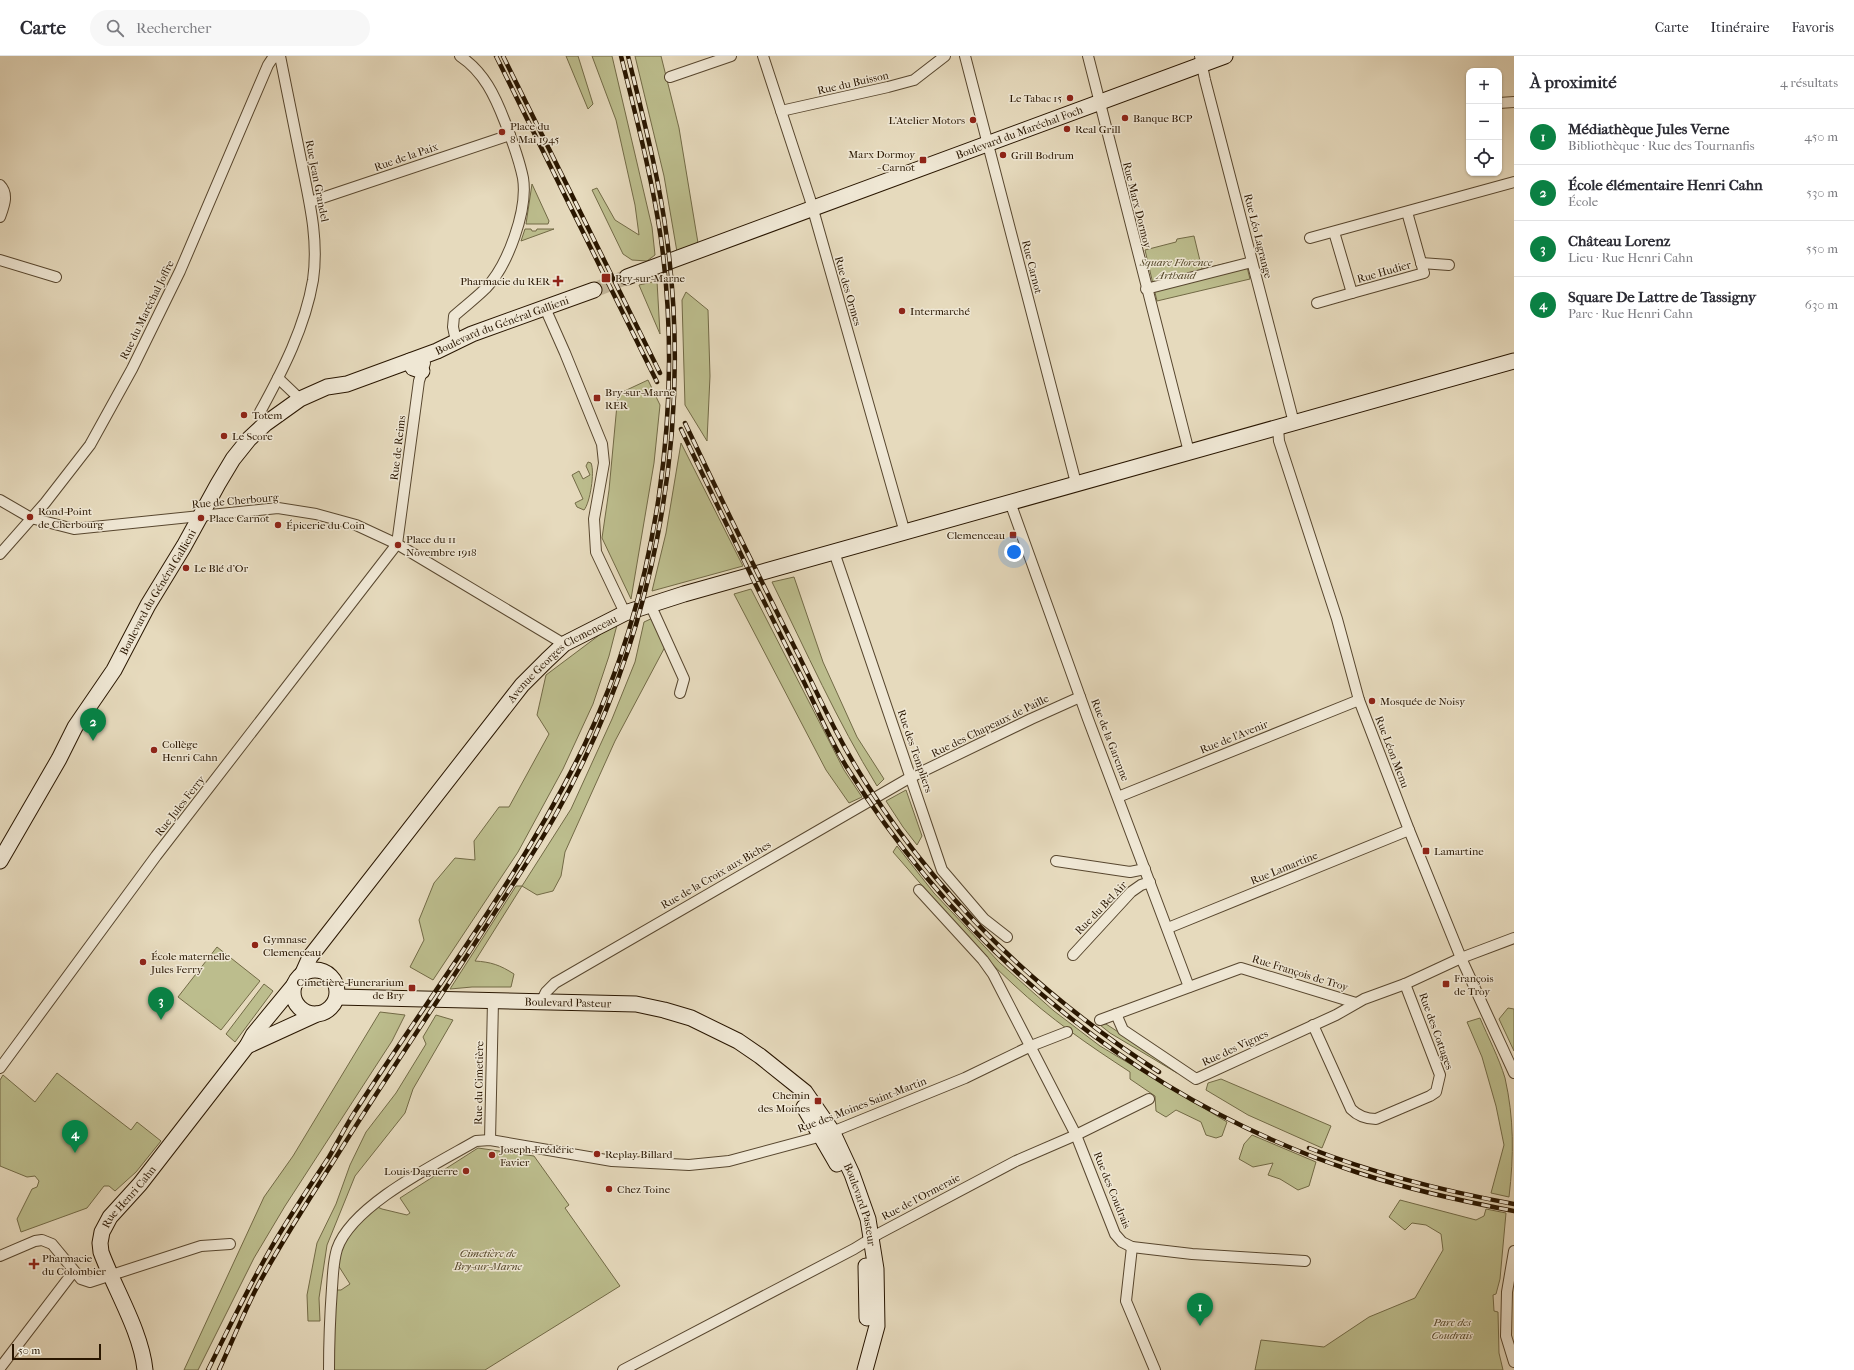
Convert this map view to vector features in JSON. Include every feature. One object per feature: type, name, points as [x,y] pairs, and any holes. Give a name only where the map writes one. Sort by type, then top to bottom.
[{"type":"main road","name":"Boulevard du Maréchal Foch","points":[[812,208],[1099,103],[1201,60],[1225,56]]},
{"type":"main road","points":[[628,277],[812,208]]},
{"type":"main road","name":"Boulevard du Général Gallieni","points":[[0,862],[59,759],[75,727],[114,670],[148,605],[184,546],[233,459],[249,439],[265,424],[300,399],[327,387],[347,384],[418,363],[456,341],[594,290]]},
{"type":"main road","name":"Avenue Georges Clemenceau","points":[[247,1046],[253,1035],[299,980],[310,957],[326,939],[522,685],[564,644],[625,613],[650,604],[1514,361]]},
{"type":"main road","name":"Avenue Georges Clemenceau","points":[[325,973],[322,959],[326,948],[326,939]]},
{"type":"main road","points":[[247,1046],[329,1009],[336,998],[335,983],[325,973],[313,970],[299,980],[294,991],[298,1005],[309,1013],[317,1014]]},
{"type":"main road","name":"Boulevard Pasteur","points":[[336,998],[636,1004],[691,1018],[738,1041],[760,1056],[805,1092],[827,1134],[852,1174],[868,1219],[867,1242],[877,1289],[877,1326],[866,1364]]},
{"type":"main road","name":"Rue Henri Cahn","points":[[145,1370],[144,1357],[136,1334],[103,1257],[100,1242],[105,1224],[140,1184],[247,1046]]},
{"type":"street","name":"Rue Jean Grandel","points":[[265,424],[260,412],[278,378],[303,323],[313,279],[314,227],[279,56]]},
{"type":"street","name":"Rue du Maréchal Joffre","points":[[0,554],[45,503],[90,445],[132,369],[180,271],[268,65],[272,59],[279,56]]},
{"type":"street","points":[[456,341],[453,327],[454,316],[486,287],[501,269],[517,227],[523,193],[523,178],[510,135],[496,97],[470,63],[460,56]]},
{"type":"street","points":[[670,78],[731,56]]},
{"type":"street","name":"Rue des Ormes","points":[[763,56],[782,110],[812,208],[905,533]]},
{"type":"street","name":"Rue du Buisson","points":[[782,110],[914,80],[945,56]]},
{"type":"street","name":"Rue Carnot","points":[[964,56],[1076,483]]},
{"type":"street","name":"Rue Marx Dormoy","points":[[1088,56],[1146,289],[1189,452]]},
{"type":"street","name":"Rue Léo Lagrange","points":[[1201,60],[1294,423]]},
{"type":"street","points":[[1502,104],[1514,102]]},
{"type":"street","name":"Rue de la Paix","points":[[310,202],[510,135]]},
{"type":"street","points":[[1310,238],[1514,182]]},
{"type":"street","points":[[0,185],[4,190],[5,201],[0,217]]},
{"type":"street","name":"Rue Hudier","points":[[1334,232],[1352,293],[1424,273],[1406,212]]},
{"type":"street","points":[[0,260],[56,277]]},
{"type":"street","points":[[1146,289],[1252,262]]},
{"type":"street","points":[[1421,263],[1449,265]]},
{"type":"street","points":[[1317,303],[1352,293]]},
{"type":"street","points":[[545,308],[602,444],[604,463],[594,519],[596,552],[625,613]]},
{"type":"street","name":"Rue de Reims","points":[[397,544],[419,381],[418,363]]},
{"type":"street","points":[[278,378],[300,399]]},
{"type":"street","name":"Rue Léon Menu","points":[[1278,428],[1279,440],[1337,619],[1359,700],[1409,830],[1461,958],[1514,1073]]},
{"type":"street","name":"Rue de Cherbourg","points":[[0,500],[31,518],[74,529],[278,508],[316,514],[356,525],[397,544],[564,644]]},
{"type":"street","name":"Rue de la Garenne","points":[[1010,502],[1080,697],[1189,987]]},
{"type":"street","name":"Rue Jules Ferry","points":[[0,1068],[156,856],[397,544]]},
{"type":"street","name":"Rue des Templiers","points":[[834,552],[942,870],[984,919],[1007,937]]},
{"type":"street","points":[[650,604],[684,679],[680,692]]},
{"type":"street","name":"Rue des Chapeaux de Paille","points":[[911,777],[1031,718],[1080,697]]},
{"type":"street","name":"Rue de l'Avenir","points":[[1118,797],[1359,700]]},
{"type":"street","name":"Rue de la Croix aux Biches","points":[[541,1002],[546,992],[555,983],[911,777]]},
{"type":"street","name":"Rue Lamartine","points":[[1168,928],[1409,830]]},
{"type":"street","points":[[1056,861],[1130,872],[1145,869]]},
{"type":"street","name":"Rue du Bel Air","points":[[1074,955],[1131,892],[1140,885],[1150,882]]},
{"type":"street","name":"Rue des Coudrais","points":[[919,890],[983,960],[993,974],[1076,1135],[1115,1234],[1122,1242],[1132,1247],[1192,1254],[1305,1261]]},
{"type":"street","name":"Rue François de Troy","points":[[1100,1020],[1241,968],[1356,1002],[1405,984],[1461,958],[1514,938]]},
{"type":"street","name":"Rue des Cottages","points":[[1313,1025],[1351,1109],[1356,1113],[1368,1119],[1376,1119],[1430,1096],[1436,1092],[1440,1075],[1405,984]]},
{"type":"street","name":"Rue du Cimetière","points":[[329,1370],[330,1322],[334,1269],[337,1249],[342,1239],[362,1213],[378,1200],[476,1141],[490,1140],[493,1001]]},
{"type":"street","name":"Rue des Vignes","points":[[1116,1014],[1123,1030],[1196,1078],[1336,1015],[1356,1002]]},
{"type":"street","name":"Rue des Moines Saint-Martin","points":[[490,1140],[612,1161],[689,1165],[729,1161],[827,1134],[965,1078],[1031,1046],[1067,1032]]},
{"type":"street","name":"Rue de l'Ormeraie","points":[[623,1370],[867,1242],[918,1212],[1016,1161],[1076,1135],[1149,1099]]},
{"type":"street","points":[[0,1256],[36,1241],[42,1240],[52,1244],[82,1279],[90,1282],[126,1269],[201,1246],[230,1244]]},
{"type":"street","points":[[1132,1247],[1126,1301],[1155,1370]]},
{"type":"street","points":[[1514,1251],[1507,1292],[1506,1336],[1514,1362]]},
{"type":"street","points":[[0,1368],[74,1271]]},
{"type":"green space","points":[[566,56],[578,56],[593,104],[588,109]]},
{"type":"green space","points":[[592,56],[612,56],[652,227],[655,255],[647,261],[632,260],[623,254],[592,190],[597,188],[615,220],[639,235],[635,205],[616,120]]},
{"type":"green space","points":[[635,56],[661,56],[679,128],[698,243],[677,252],[664,176]]},
{"type":"green space","points":[[532,184],[549,221],[548,224],[526,224]]},
{"type":"green space","points":[[525,229],[536,231],[537,229],[554,229],[521,241]]},
{"type":"green space","name":"Square Florence Arthaud","points":[[1194,236],[1202,269],[1245,259],[1250,279],[1157,301],[1145,250],[1176,242],[1177,239]]},
{"type":"green space","points":[[657,281],[660,334],[639,285]]},
{"type":"green space","points":[[686,292],[708,310],[710,376],[707,441],[685,405],[682,300]]},
{"type":"green space","points":[[648,380],[660,405],[654,463],[631,599],[602,538],[609,490],[618,394]]},
{"type":"green space","points":[[681,443],[743,566],[652,591],[666,533]]},
{"type":"green space","points":[[588,462],[591,463],[592,467],[592,480],[590,494],[584,510],[577,507],[575,503],[583,499],[572,475],[579,471],[583,479],[590,475],[586,466]]},
{"type":"green space","points":[[794,577],[823,662],[857,737],[884,779],[877,786],[835,711],[772,582]]},
{"type":"green space","points":[[751,589],[844,770],[862,797],[849,803],[826,770],[734,594]]},
{"type":"green space","points":[[655,617],[666,645],[615,741],[565,852],[561,876],[553,891],[537,895],[522,886],[571,809],[612,719],[635,662],[644,622]]},
{"type":"green space","points":[[618,621],[609,656],[593,704],[563,769],[518,852],[433,980],[410,967],[424,940],[419,920],[434,883],[455,858],[475,860],[474,841],[499,807],[509,807],[549,734],[537,715],[546,675]]},
{"type":"green space","points":[[906,790],[922,836],[917,845],[886,801]]},
{"type":"green space","points":[[897,846],[934,893],[1000,963],[1054,1011],[1100,1046],[1227,1122],[1222,1136],[1216,1138],[1206,1135],[1201,1122],[1176,1110],[1166,1117],[1156,1111],[1155,1096],[1130,1079],[1130,1072],[1070,1031],[1027,997],[982,954],[893,852]]},
{"type":"green space","points":[[516,886],[522,886],[475,961],[495,964],[514,974],[511,987],[472,987],[450,989]]},
{"type":"green space","points":[[217,947],[260,981],[221,1030],[178,997]]},
{"type":"green space","points":[[264,984],[273,991],[235,1042],[226,1034]]},
{"type":"green space","points":[[1508,1008],[1514,1009],[1514,1051],[1499,1019]]},
{"type":"green space","points":[[380,1012],[405,1015],[392,1041],[285,1206],[254,1258],[198,1370],[184,1370],[264,1197],[293,1156]]},
{"type":"green space","points":[[436,1015],[453,1020],[413,1089],[405,1113],[355,1176],[327,1245],[319,1298],[320,1321],[308,1321],[307,1295],[317,1243],[336,1204],[350,1165],[366,1132],[396,1093],[426,1044],[423,1037]]},
{"type":"green space","points":[[1480,1018],[1503,1070],[1508,1093],[1512,1122],[1512,1166],[1509,1197],[1491,1193],[1504,1145],[1496,1106],[1482,1057],[1467,1022]]},
{"type":"green space","points":[[1106,1024],[1175,1069],[1177,1073],[1110,1033],[1100,1025]]},
{"type":"green space","points":[[57,1073],[131,1130],[137,1122],[161,1141],[136,1172],[115,1191],[109,1186],[104,1186],[87,1208],[21,1232],[17,1219],[32,1189],[37,1187],[39,1181],[35,1176],[27,1177],[0,1166],[0,1080],[3,1075],[35,1102]]},
{"type":"green space","points":[[1221,1079],[1331,1126],[1322,1148],[1248,1115],[1206,1090],[1208,1083]]},
{"type":"green space","points":[[1252,1135],[1316,1162],[1309,1186],[1298,1190],[1280,1179],[1268,1175],[1273,1163],[1253,1167],[1239,1159],[1244,1144]]},
{"type":"green space","name":"Cimetière de Bry-sur-Marne","points":[[478,1148],[534,1156],[569,1205],[565,1208],[620,1286],[485,1370],[334,1370],[335,1290],[341,1290],[350,1284],[338,1265],[341,1246],[373,1205],[382,1209],[407,1215],[410,1213],[400,1198]]},
{"type":"green space","name":"Parc des Coudrais","points":[[1400,1200],[1476,1220],[1484,1216],[1486,1209],[1506,1213],[1500,1279],[1496,1294],[1493,1295],[1494,1311],[1498,1312],[1499,1353],[1503,1370],[1255,1370],[1261,1340],[1324,1347],[1369,1317],[1415,1298],[1443,1250],[1441,1234],[1426,1225],[1412,1223],[1405,1230],[1389,1217]]},
{"type":"tunnel","points":[[594,290],[627,277]]},
{"type":"railway","points":[[496,56],[657,382]]},
{"type":"railway","points":[[503,56],[660,373]]},
{"type":"railway","points":[[208,1370],[254,1278],[285,1225],[329,1157],[354,1113],[506,885],[560,793],[584,746],[609,687],[630,626],[647,563],[658,498],[666,433],[669,368],[667,303],[661,239],[638,124],[621,56]]},
{"type":"railway","points":[[219,1370],[255,1291],[283,1242],[372,1101],[540,843],[589,749],[618,680],[640,609],[658,536],[669,463],[674,388],[674,314],[664,216],[650,147],[628,56]]},
{"type":"railway","points":[[685,423],[839,737],[866,783],[896,826],[927,868],[961,907],[1034,979],[1074,1012],[1159,1072]]},
{"type":"railway","points":[[681,429],[767,609],[846,766],[893,835],[946,900],[1003,959],[1065,1014],[1132,1062],[1202,1105],[1277,1142],[1356,1172],[1395,1184],[1514,1211]]},
{"type":"railway","points":[[1309,1148],[1384,1174],[1514,1204]]},
{"type":"place","name":"Le Tabac 15","points":[[1070,98]]},
{"type":"place","name":"Banque BCP","points":[[1125,118]]},
{"type":"place","name":"L'Atelier Motors","points":[[973,120]]},
{"type":"place","name":"Real Grill","points":[[1067,129]]},
{"type":"place","name":"Place du 8 Mai 1945","points":[[502,132]]},
{"type":"place","name":"Grill Bodrum","points":[[1003,155]]},
{"type":"place","name":"Marx Dormoy - Carnot","points":[[923,160]]},
{"type":"place","name":"Bry-sur-Marne","points":[[606,278]]},
{"type":"place","name":"Pharmacie du RER","points":[[558,281]]},
{"type":"place","name":"Intermarché","points":[[902,311]]},
{"type":"place","name":"Bry-sur-Marne RER","points":[[597,398]]},
{"type":"place","name":"Totem","points":[[244,415]]},
{"type":"place","name":"Le Score","points":[[224,436]]},
{"type":"place","name":"Rond-Point de Cherbourg","points":[[30,517]]},
{"type":"place","name":"Place Carnot","points":[[201,518]]},
{"type":"place","name":"Épicerie du Coin","points":[[278,525]]},
{"type":"place","name":"Clemenceau","points":[[1013,535]]},
{"type":"place","name":"Place du 11 Novembre 1918","points":[[398,545]]},
{"type":"place","name":"Le Blé d'Or","points":[[186,568]]},
{"type":"place","name":"Mosquée de Noisy","points":[[1372,701]]},
{"type":"place","name":"École élémentaire Henri Cahn","points":[[93,741]]},
{"type":"place","name":"Collège Henri Cahn","points":[[154,750]]},
{"type":"place","name":"Lamartine","points":[[1426,851]]},
{"type":"place","name":"Gymnase Clemenceau","points":[[255,945]]},
{"type":"place","name":"École maternelle Jules Ferry","points":[[143,962]]},
{"type":"place","name":"François de Troy","points":[[1446,984]]},
{"type":"place","name":"Cimetière-Funerarium de Bry","points":[[412,988]]},
{"type":"place","name":"Château Lorenz","points":[[161,1020]]},
{"type":"place","name":"Chemin des Moines","points":[[818,1101]]},
{"type":"place","name":"Square De Lattre de Tassigny","points":[[75,1153]]},
{"type":"place","name":"Replay Billard","points":[[597,1154]]},
{"type":"place","name":"Joseph-Frédéric Favier","points":[[492,1155]]},
{"type":"place","name":"Louis Daguerre","points":[[466,1171]]},
{"type":"place","name":"Chez Toine","points":[[609,1189]]},
{"type":"place","name":"Pharmacie du Colombier","points":[[34,1264]]},
{"type":"place","name":"Médiathèque Jules Verne","points":[[1200,1326]]}]
